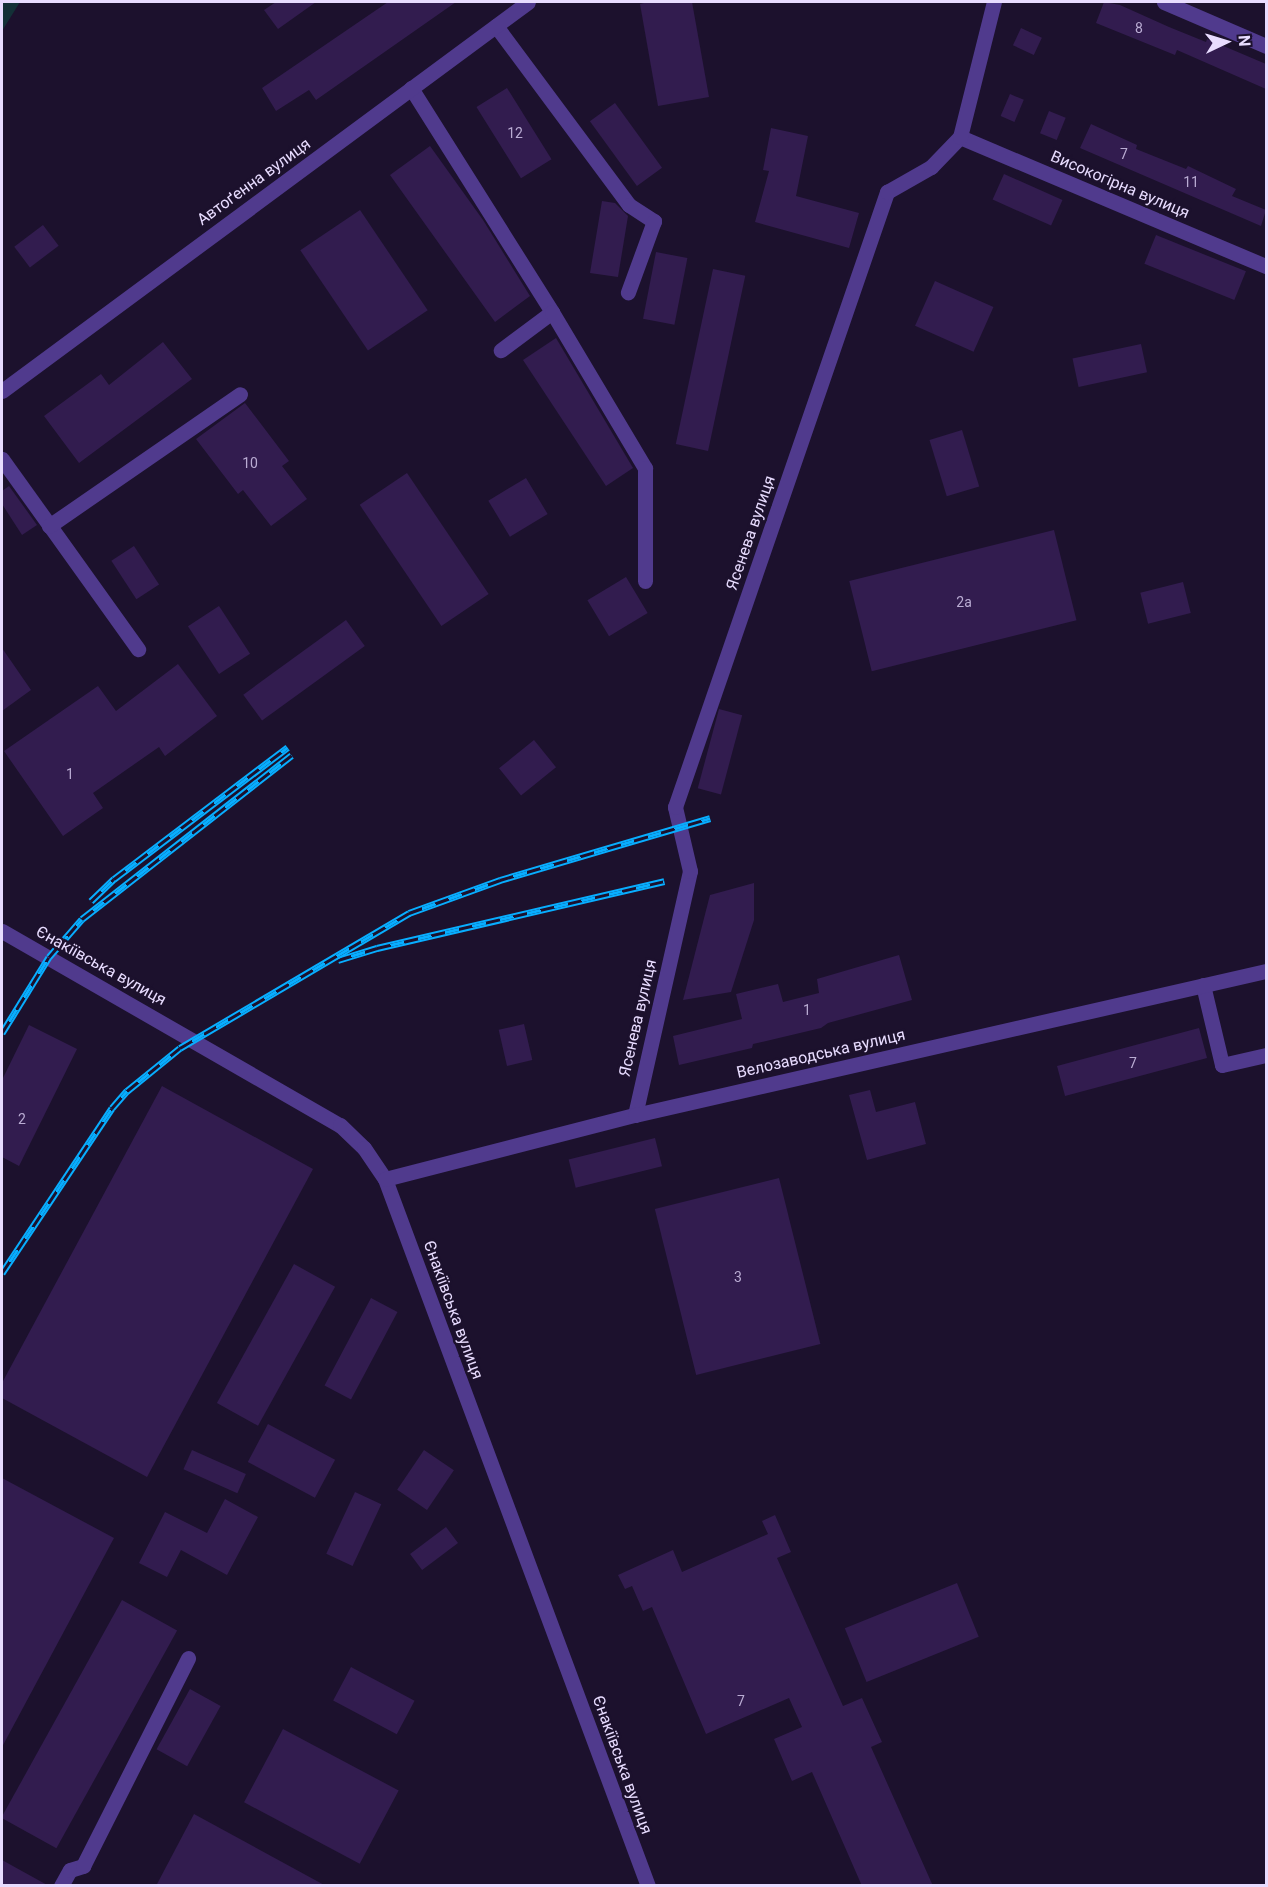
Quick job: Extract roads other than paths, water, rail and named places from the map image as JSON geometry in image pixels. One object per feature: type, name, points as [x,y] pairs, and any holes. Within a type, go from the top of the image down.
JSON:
[{"type":"street","name":"Автоґенна вулиця","points":[[2,391],[528,2]]},
{"type":"street","name":"Ясенева вулиця","points":[[634,1115],[690,871],[675,807],[887,192],[932,167],[960,136],[994,2]]},
{"type":"street","points":[[1164,2],[1266,46]]},
{"type":"street","points":[[496,26],[629,205],[654,220],[628,292]]},
{"type":"street","points":[[411,88],[552,312],[645,468],[645,581]]},
{"type":"street","name":"Високогірна вулиця","points":[[960,136],[1265,263]]},
{"type":"street","points":[[501,350],[552,312]]},
{"type":"street","points":[[49,526],[240,394]]},
{"type":"street","points":[[2,459],[138,649]]},
{"type":"street","name":"Єнакіївська вулиця","points":[[2,930],[340,1125],[364,1148],[385,1179],[648,1886]]},
{"type":"street","name":"Велозаводська вулиця","points":[[385,1179],[634,1115],[1266,971]]},
{"type":"street","points":[[1203,985],[1222,1065],[1266,1055]]},
{"type":"street","points":[[61,1886],[70,1870],[83,1866],[188,1658]]},
{"type":"railway","points":[[91,901],[114,879],[288,747]]},
{"type":"railway","points":[[2,1033],[49,957],[82,919],[292,755]]},
{"type":"railway","points":[[2,1273],[112,1108],[127,1091],[180,1048],[409,913],[500,880],[710,818]]},
{"type":"railway","points":[[338,960],[377,948],[664,881]]}]
